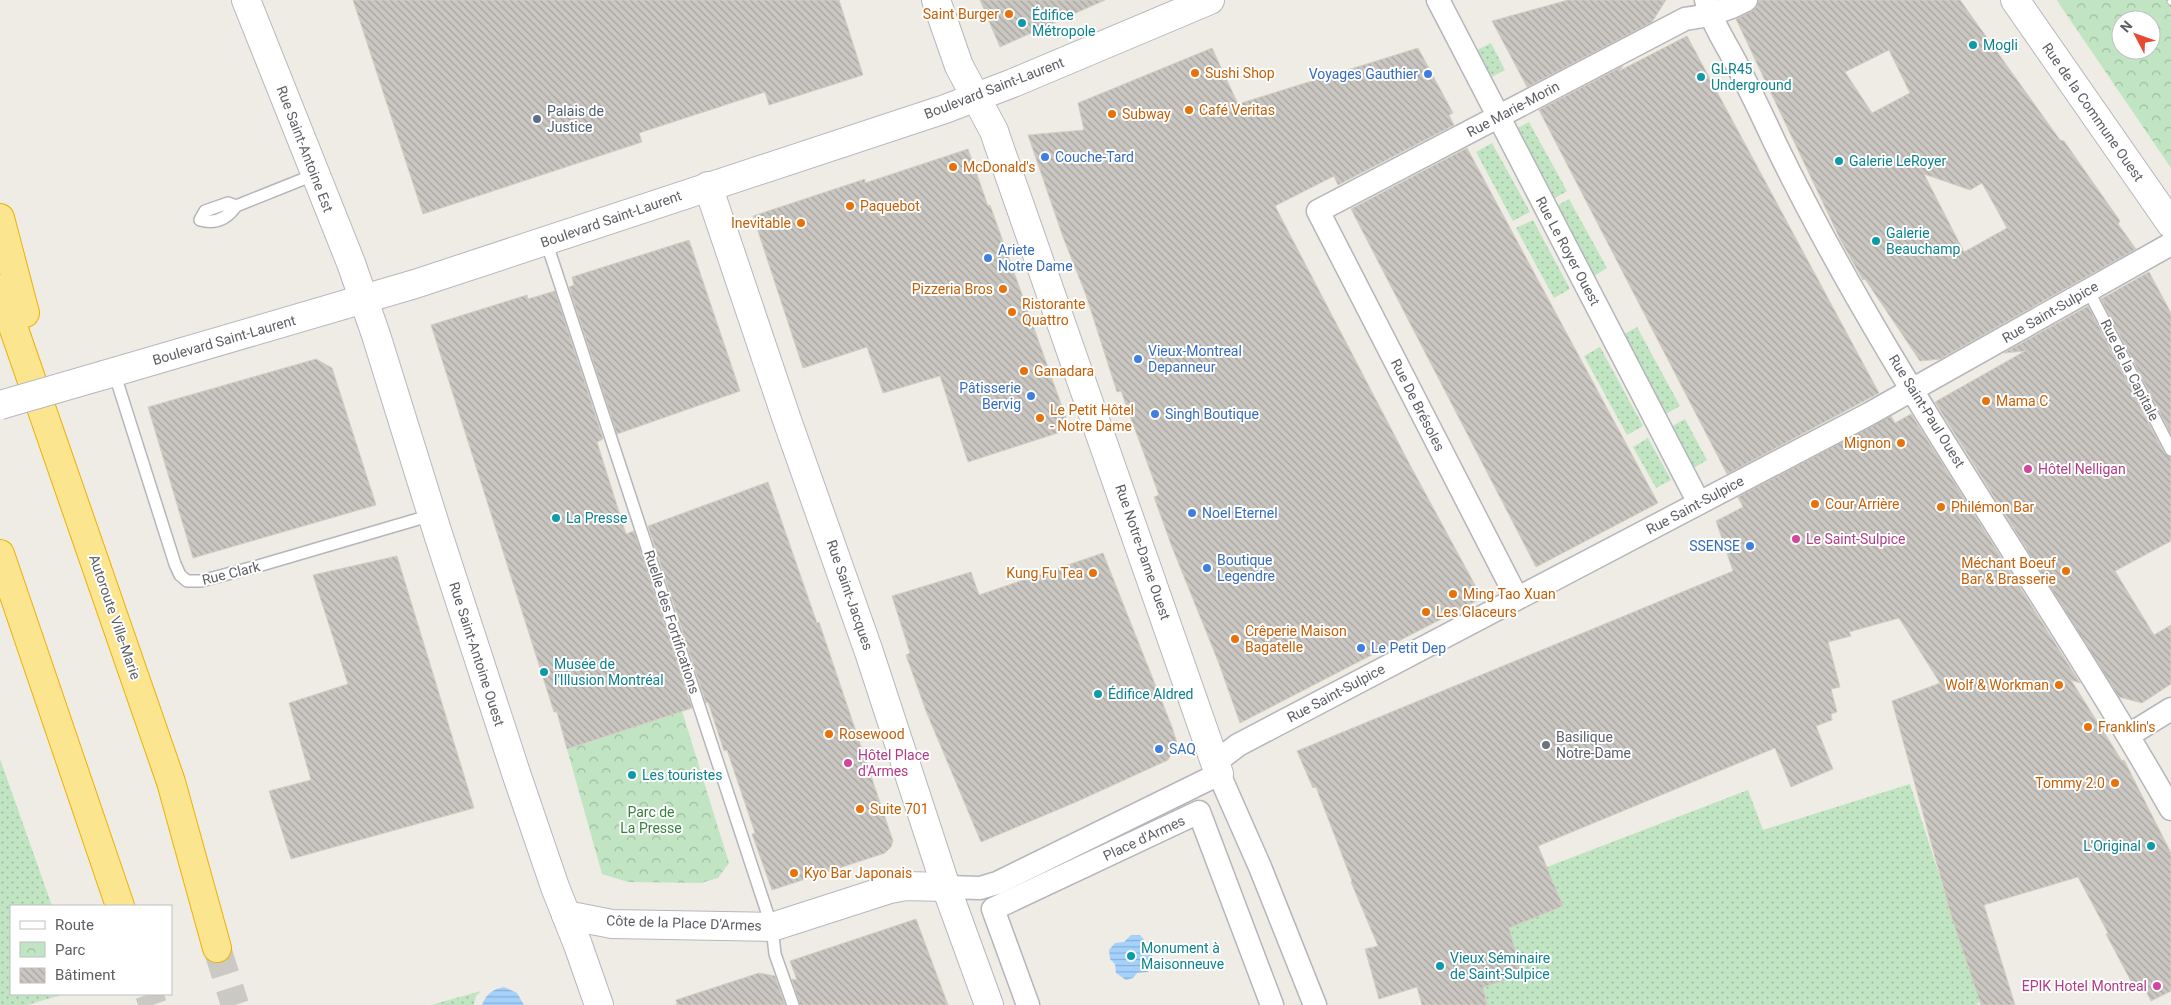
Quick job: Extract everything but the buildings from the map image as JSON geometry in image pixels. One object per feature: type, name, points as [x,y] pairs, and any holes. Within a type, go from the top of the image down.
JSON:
[{"type":"highway","points":[[0,218],[72,494]]},
{"type":"highway","name":"Autoroute Ville-Marie","points":[[0,289],[171,782],[217,948]]},
{"type":"highway","points":[[0,554],[120,905]]},
{"type":"highway","points":[[0,612],[48,695]]},
{"type":"street","name":"Rue Saint-Antoine Est","points":[[246,0],[316,174],[363,299]]},
{"type":"street","name":"Rue Notre-Dame Ouest","points":[[936,0],[959,66],[996,136],[1218,768],[1315,1005]]},
{"type":"street","name":"Boulevard Saint-Laurent","points":[[0,405],[363,299],[546,241],[945,109],[1210,0]]},
{"type":"street","name":"Rue Le Royer Ouest","points":[[1438,0],[1699,503]]},
{"type":"street","name":"Rue Marie-Morin","points":[[1318,212],[1685,19],[1708,8],[1727,10],[1746,0]]},
{"type":"street","name":"Rue de la Commune Ouest","points":[[2015,0],[2171,224]]},
{"type":"street","name":"Rue Saint-Paul Ouest","points":[[1708,8],[1806,207],[1847,280],[1912,390],[2129,735],[2171,809]]},
{"type":"street","name":"Rue Saint-Jacques","points":[[708,186],[786,420],[870,652],[946,887],[989,1005]]},
{"type":"street","name":"Rue De Brésoles","points":[[1318,212],[1517,598]]},
{"type":"street","name":"Rue Saint-Sulpice","points":[[1218,768],[1238,745],[1912,390],[2171,244]]},
{"type":"street","name":"Rue Saint-Antoine Ouest","points":[[363,299],[522,790],[599,1005]]},
{"type":"street","points":[[2129,735],[2171,709]]},
{"type":"street","name":"Place d'Armes","points":[[946,887],[980,888],[997,883],[1218,768]]},
{"type":"street","name":"Place d'Armes","points":[[1028,1005],[993,909],[1199,812],[1272,1005]]},
{"type":"street","name":"Côte de la Place D'Armes","points":[[566,915],[612,924],[772,927],[890,889],[906,886],[946,887]]},
{"type":"lane","points":[[236,206],[316,174]]},
{"type":"lane","name":"Ruelle des Fortifications","points":[[546,241],[772,927],[775,954],[794,1005]]},
{"type":"lane","name":"Rue de la Capitale","points":[[2088,290],[2171,450]]},
{"type":"lane","name":"Rue Clark","points":[[109,373],[175,564],[180,575],[187,581],[201,581],[258,566],[432,515]]},
{"type":"green space","points":[[2057,0],[2171,0],[2171,168]]},
{"type":"green space","points":[[1491,43],[1505,70],[1490,78],[1475,51]]},
{"type":"green space","points":[[1529,122],[1567,191],[1550,201],[1512,131]]},
{"type":"green space","points":[[1492,143],[1530,212],[1513,221],[1476,152]]},
{"type":"green space","points":[[1569,199],[1607,268],[1591,278],[1553,208]]},
{"type":"green space","points":[[1533,220],[1570,289],[1554,298],[1516,228]]},
{"type":"green space","points":[[1637,327],[1680,406],[1664,415],[1621,336]]},
{"type":"green space","points":[[1600,347],[1643,426],[1627,435],[1584,356]]},
{"type":"green space","points":[[1685,419],[1707,460],[1692,469],[1669,428]]},
{"type":"green space","points":[[1648,438],[1671,480],[1656,488],[1633,447]]},
{"type":"green space","name":"Parc de La Presse","points":[[682,711],[729,863],[718,878],[701,883],[628,882],[602,874],[567,749]]},
{"type":"green space","points":[[0,759],[52,905],[10,905],[10,995],[62,995],[27,1005],[0,1005]]},
{"type":"green space","name":"Vieux Séminaire de Saint-Sulpice","points":[[1910,784],[1980,1002],[1977,1003],[1978,1005],[1487,1005],[1483,987],[1522,975],[1509,928],[1563,906],[1547,867],[1748,790],[1763,830]]},
{"type":"green space","points":[[481,991],[476,996],[474,1005],[431,1005]]},
{"type":"water","points":[[1131,935],[1140,935],[1146,942],[1146,950],[1153,956],[1153,964],[1148,972],[1137,973],[1133,978],[1126,980],[1116,973],[1115,964],[1110,959],[1109,950],[1115,943],[1124,942]]},
{"type":"water","points":[[504,987],[517,993],[524,1005],[482,1005],[490,993]]},
{"type":"tunnel","points":[[217,948],[235,1005]]},
{"type":"tunnel","points":[[149,995],[153,1005]]},
{"type":"railway","points":[[2169,0],[2171,4]]},
{"type":"place","name":"Saint Burger","points":[[1009,14]]},
{"type":"place","name":"Édifice Métropole","points":[[1022,23]]},
{"type":"place","name":"Mogli","points":[[1973,45]]},
{"type":"place","name":"Sushi Shop","points":[[1195,73]]},
{"type":"place","name":"Voyages Gauthier","points":[[1428,74]]},
{"type":"place","name":"GLR45 Underground","points":[[1701,77]]},
{"type":"place","name":"Café Veritas","points":[[1189,110]]},
{"type":"place","name":"Subway","points":[[1112,114]]},
{"type":"place","name":"Palais de Justice","points":[[537,119]]},
{"type":"place","name":"Couche-Tard","points":[[1045,157]]},
{"type":"place","name":"Galerie LeRoyer","points":[[1839,161]]},
{"type":"place","name":"McDonald's","points":[[953,167]]},
{"type":"place","name":"Paquebot","points":[[850,206]]},
{"type":"place","name":"Inevitable","points":[[801,223]]},
{"type":"place","name":"Galerie Beauchamp","points":[[1876,241]]},
{"type":"place","name":"Ariete Notre Dame","points":[[988,258]]},
{"type":"place","name":"Pizzeria Bros","points":[[1003,289]]},
{"type":"place","name":"Ristorante Quattro","points":[[1012,312]]},
{"type":"place","name":"Vieux-Montreal Depanneur","points":[[1138,359]]},
{"type":"place","name":"Ganadara","points":[[1024,371]]},
{"type":"place","name":"Pâtisserie Bervig","points":[[1031,396]]},
{"type":"place","name":"Mama C","points":[[1986,401]]},
{"type":"place","name":"Singh Boutique","points":[[1155,414]]},
{"type":"place","name":"Le Petit Hôtel - Notre Dame","points":[[1040,418]]},
{"type":"place","name":"Mignon","points":[[1901,443]]},
{"type":"place","name":"Hôtel Nelligan","points":[[2028,469]]},
{"type":"place","name":"Cour Arrière","points":[[1815,504]]},
{"type":"place","name":"Philémon Bar","points":[[1941,507]]},
{"type":"place","name":"Noel Eternel","points":[[1192,513]]},
{"type":"place","name":"La Presse","points":[[556,518]]},
{"type":"place","name":"Le Saint-Sulpice","points":[[1796,539]]},
{"type":"place","name":"SSENSE","points":[[1750,546]]},
{"type":"place","name":"Boutique Legendre","points":[[1207,568]]},
{"type":"place","name":"Méchant Boeuf Bar & Brasserie","points":[[2066,571]]},
{"type":"place","name":"Kung Fu Tea","points":[[1093,573]]},
{"type":"place","name":"Ming Tao Xuan","points":[[1453,594]]},
{"type":"place","name":"Les Glaceurs","points":[[1426,612]]},
{"type":"place","name":"Crêperie Maison Bagatelle","points":[[1235,639]]},
{"type":"place","name":"Le Petit Dep","points":[[1361,648]]},
{"type":"place","name":"Musée de l'Illusion Montréal","points":[[544,672]]},
{"type":"place","name":"Wolf & Workman","points":[[2059,685]]},
{"type":"place","name":"Édifice Aldred","points":[[1098,694]]},
{"type":"place","name":"Franklin's","points":[[2088,727]]},
{"type":"place","name":"Rosewood","points":[[829,734]]},
{"type":"place","name":"Basilique Notre-Dame","points":[[1546,745]]},
{"type":"place","name":"SAQ","points":[[1159,749]]},
{"type":"place","name":"Hôtel Place d'Armes","points":[[848,763]]},
{"type":"place","name":"Les touristes","points":[[632,775]]},
{"type":"place","name":"Tommy 2.0","points":[[2115,783]]},
{"type":"place","name":"Suite 701","points":[[860,809]]},
{"type":"place","name":"L'Original","points":[[2151,846]]},
{"type":"place","name":"Kyo Bar Japonais","points":[[794,873]]},
{"type":"place","name":"Monument à Maisonneuve","points":[[1131,956]]},
{"type":"place","name":"Vieux Séminaire de Saint-Sulpice","points":[[1440,966]]},
{"type":"place","name":"EPIK Hotel Montreal","points":[[2157,986]]}]
